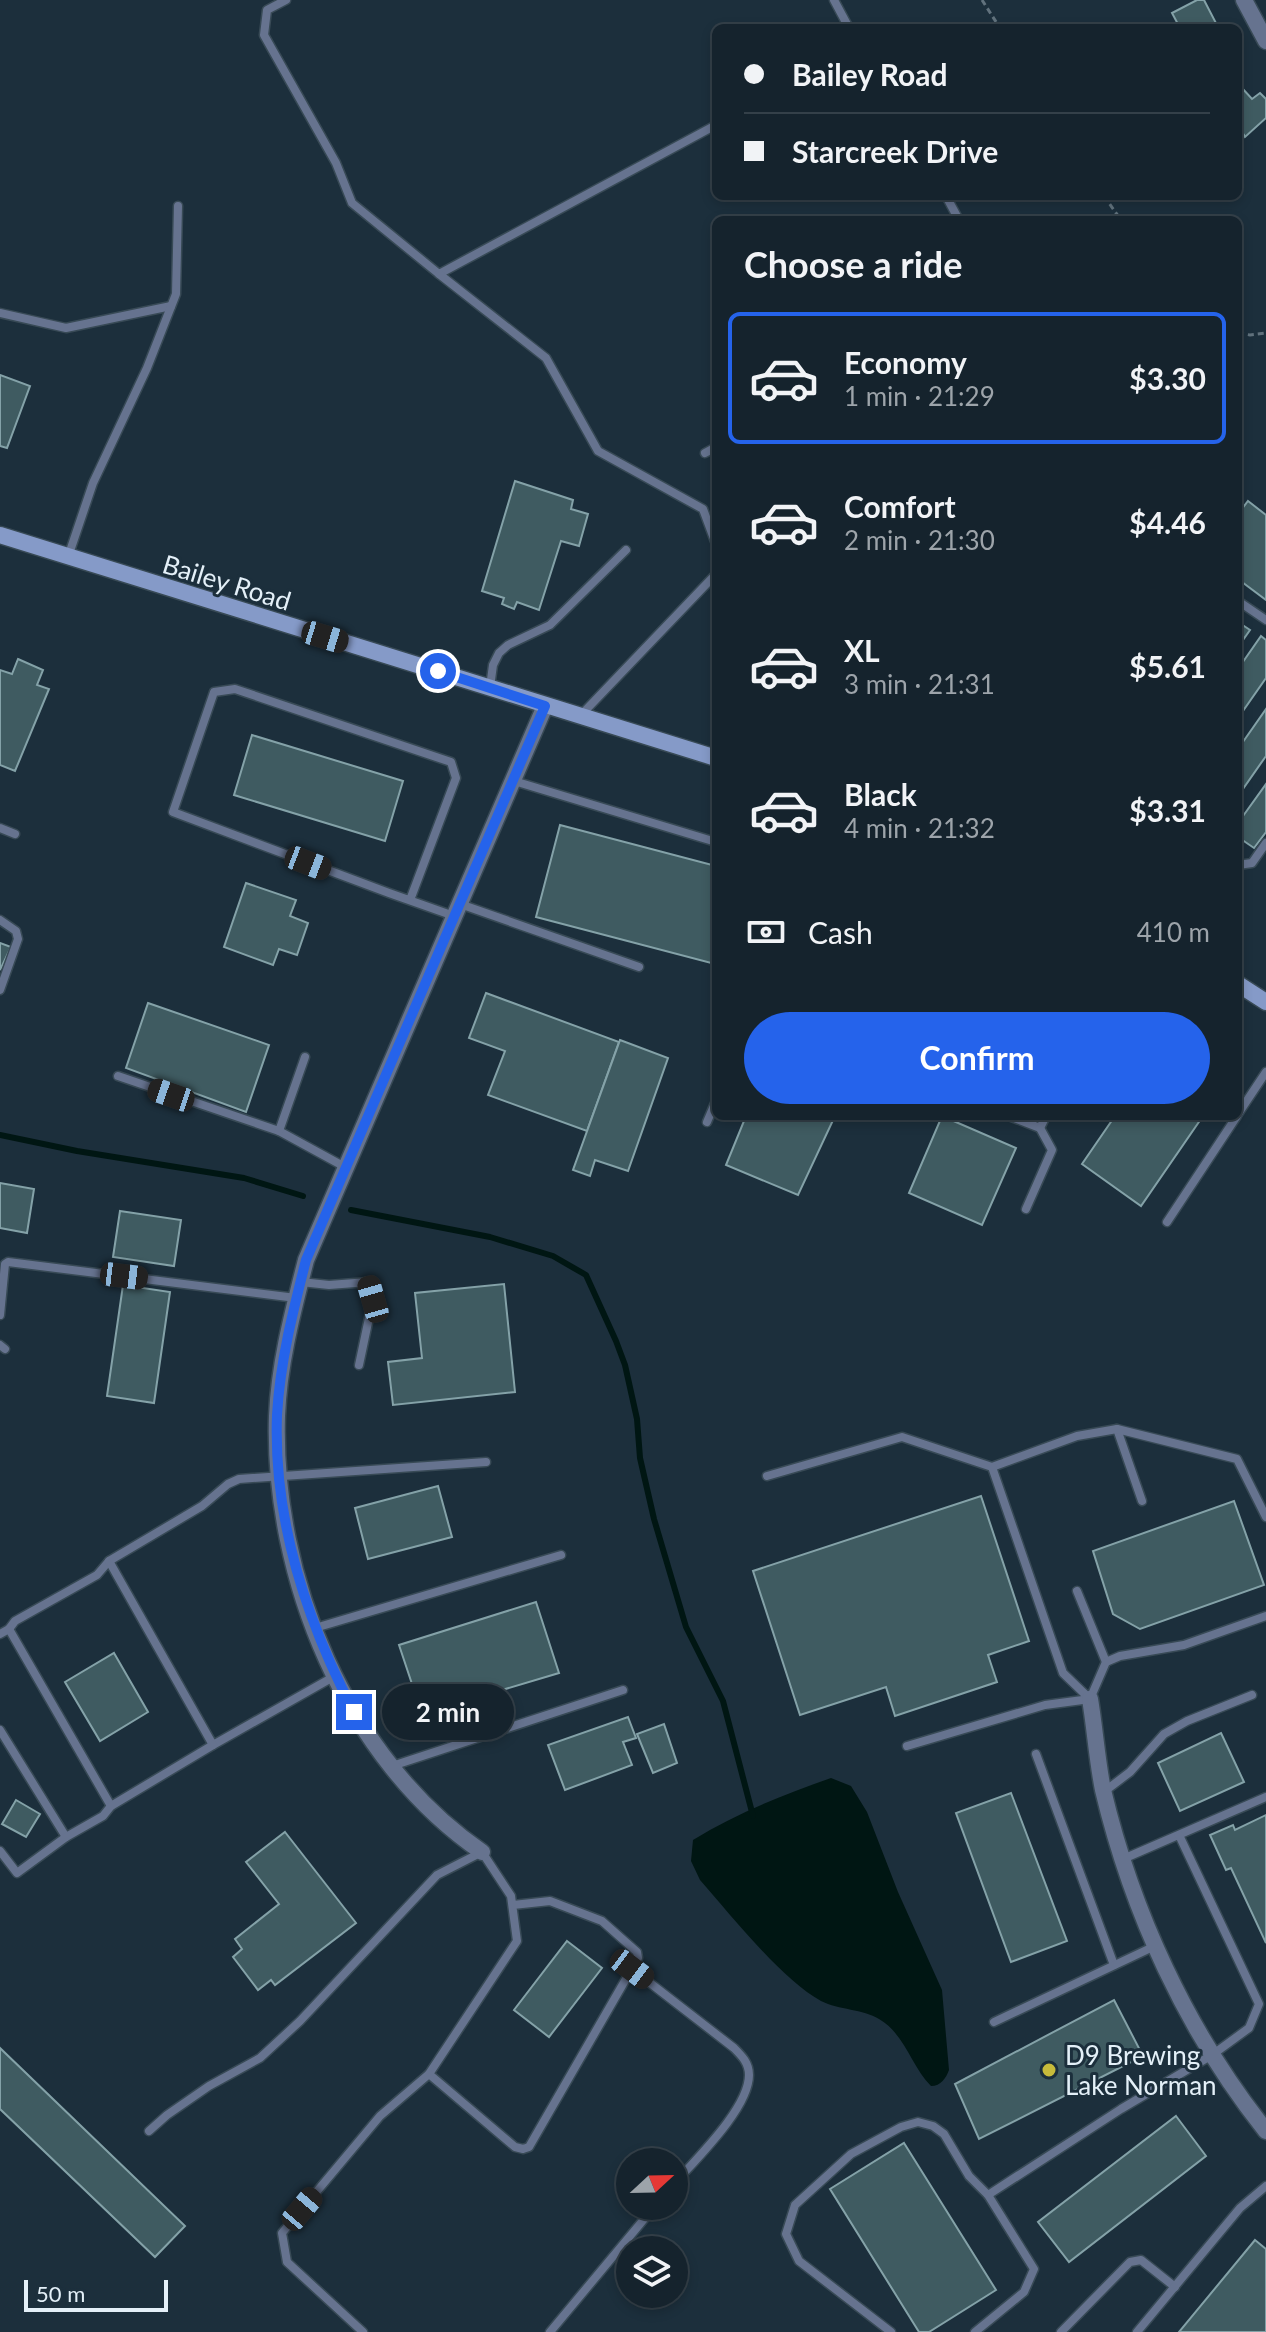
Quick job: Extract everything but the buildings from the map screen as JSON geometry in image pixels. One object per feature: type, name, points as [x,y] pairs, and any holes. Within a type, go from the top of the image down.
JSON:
[{"type":"street","points":[[1244,0],[1266,41]]},
{"type":"street","name":"Bailey Road","points":[[0,535],[712,757]]},
{"type":"street","points":[[482,1852],[440,1820],[392,1766],[354,1712],[335,1676],[300,1585],[285,1523],[279,1475],[277,1415],[286,1344],[306,1260],[545,706]]},
{"type":"street","points":[[1242,987],[1266,1002]]},
{"type":"street","points":[[1090,1699],[1104,1792],[1123,1860],[1155,1946],[1212,2055],[1266,2131]]},
{"type":"lane","points":[[286,0],[267,10],[264,35],[336,163],[352,203],[546,358],[598,451],[703,509],[712,533]]},
{"type":"lane","points":[[834,0],[847,24]]},
{"type":"lane","points":[[439,274],[712,127]]},
{"type":"lane","points":[[68,558],[93,483],[147,368],[176,294],[178,206]]},
{"type":"lane","points":[[0,313],[66,328],[171,306]]},
{"type":"lane","points":[[705,453],[712,449]]},
{"type":"lane","points":[[490,687],[493,665],[499,653],[559,618],[626,550]]},
{"type":"lane","points":[[580,716],[712,578]]},
{"type":"lane","points":[[1242,604],[1266,620]]},
{"type":"lane","points":[[410,900],[456,778],[451,762],[235,689],[214,692],[173,812],[410,900],[457,910],[639,967]]},
{"type":"lane","points":[[514,781],[712,841]]},
{"type":"lane","points":[[0,828],[15,834]]},
{"type":"lane","points":[[1242,864],[1252,863],[1266,843]]},
{"type":"lane","points":[[0,920],[16,931],[18,939],[0,990]]},
{"type":"lane","points":[[279,1131],[305,1057]]},
{"type":"lane","points":[[1242,1109],[1266,1072]]},
{"type":"lane","points":[[118,1076],[279,1131],[345,1167]]},
{"type":"lane","points":[[1242,1098],[1247,1101]]},
{"type":"lane","points":[[707,1122],[712,1110]]},
{"type":"lane","points":[[1019,1120],[1040,1128],[1052,1150],[1026,1209]]},
{"type":"lane","points":[[1040,1128],[1044,1120]]},
{"type":"lane","points":[[1167,1222],[1235,1120]]},
{"type":"lane","points":[[0,1315],[5,1264],[8,1262],[298,1290],[368,1282],[373,1299],[359,1365]]},
{"type":"lane","points":[[1117,1429],[1142,1501]]},
{"type":"lane","points":[[767,1476],[902,1437],[992,1467],[1077,1436],[1117,1429],[1237,1459],[1266,1517]]},
{"type":"lane","points":[[0,1634],[15,1621],[97,1575],[109,1561],[202,1506],[228,1484],[239,1479],[486,1462]]},
{"type":"lane","points":[[992,1467],[1063,1673],[1090,1699]]},
{"type":"lane","points":[[315,1628],[561,1555]]},
{"type":"lane","points":[[109,1561],[213,1745]]},
{"type":"lane","points":[[1077,1591],[1106,1662]]},
{"type":"lane","points":[[1090,1699],[1106,1662],[1120,1656],[1184,1645],[1266,1616]]},
{"type":"lane","points":[[9,1629],[111,1806]]},
{"type":"lane","points":[[0,1851],[17,1873],[66,1837],[103,1816],[111,1806],[335,1676]]},
{"type":"lane","points":[[392,1766],[623,1690]]},
{"type":"lane","points":[[1104,1792],[1130,1772],[1164,1734],[1187,1721],[1252,1695]]},
{"type":"lane","points":[[907,1746],[1045,1705],[1090,1699]]},
{"type":"lane","points":[[0,1730],[66,1837]]},
{"type":"lane","points":[[1036,1754],[1114,1965]]},
{"type":"lane","points":[[1123,1860],[1266,1797]]},
{"type":"lane","points":[[988,2195],[1121,2109],[1212,2055],[1249,2028],[1259,2004],[1179,1835]]},
{"type":"lane","points":[[149,2131],[209,2086],[260,2058],[300,2021],[437,1875],[482,1852],[511,1896],[517,1941],[429,2074],[380,2116],[282,2233],[287,2262],[363,2332]]},
{"type":"lane","points":[[429,2074],[515,2147],[529,2147],[638,1958],[637,1952],[602,1921],[550,1901],[513,1905]]},
{"type":"lane","points":[[994,2022],[1155,1946]]},
{"type":"lane","points":[[632,1969],[746,2060],[750,2076],[738,2109],[688,2168]]},
{"type":"lane","points":[[891,2332],[799,2261],[786,2234],[795,2205],[851,2154],[901,2127],[918,2122],[933,2126],[944,2134],[969,2176],[988,2195],[1034,2269],[1024,2292],[975,2332]]},
{"type":"lane","points":[[1137,2332],[1240,2208],[1266,2186]]},
{"type":"lane","points":[[550,2332],[643,2220]]},
{"type":"lane","points":[[1061,2332],[1130,2262],[1141,2260],[1175,2287]]},
{"type":"path","points":[[982,0],[997,24]]},
{"type":"path","points":[[1242,334],[1266,333]]},
{"type":"shaded area","points":[[831,1778],[851,1786],[867,1812],[898,1892],[942,1990],[949,2070],[938,2085],[931,2086],[924,2078],[888,2025],[873,2016],[821,2001],[790,1978],[700,1880],[691,1861],[693,1840],[760,1805]]},
{"type":"waterway","points":[[0,1135],[244,1178],[303,1196]]},
{"type":"waterway","points":[[351,1210],[490,1237],[553,1256],[586,1275],[625,1365],[637,1419],[640,1458],[654,1519],[686,1627],[723,1701],[753,1816]]},
{"type":"place","name":"D9 Brewing Lake Norman","points":[[1049,2070]]},
{"type":"route","points":[[354,1712],[315,1628],[300,1585],[285,1523],[279,1475],[277,1415],[286,1344],[306,1260],[545,706],[438,671]]}]
